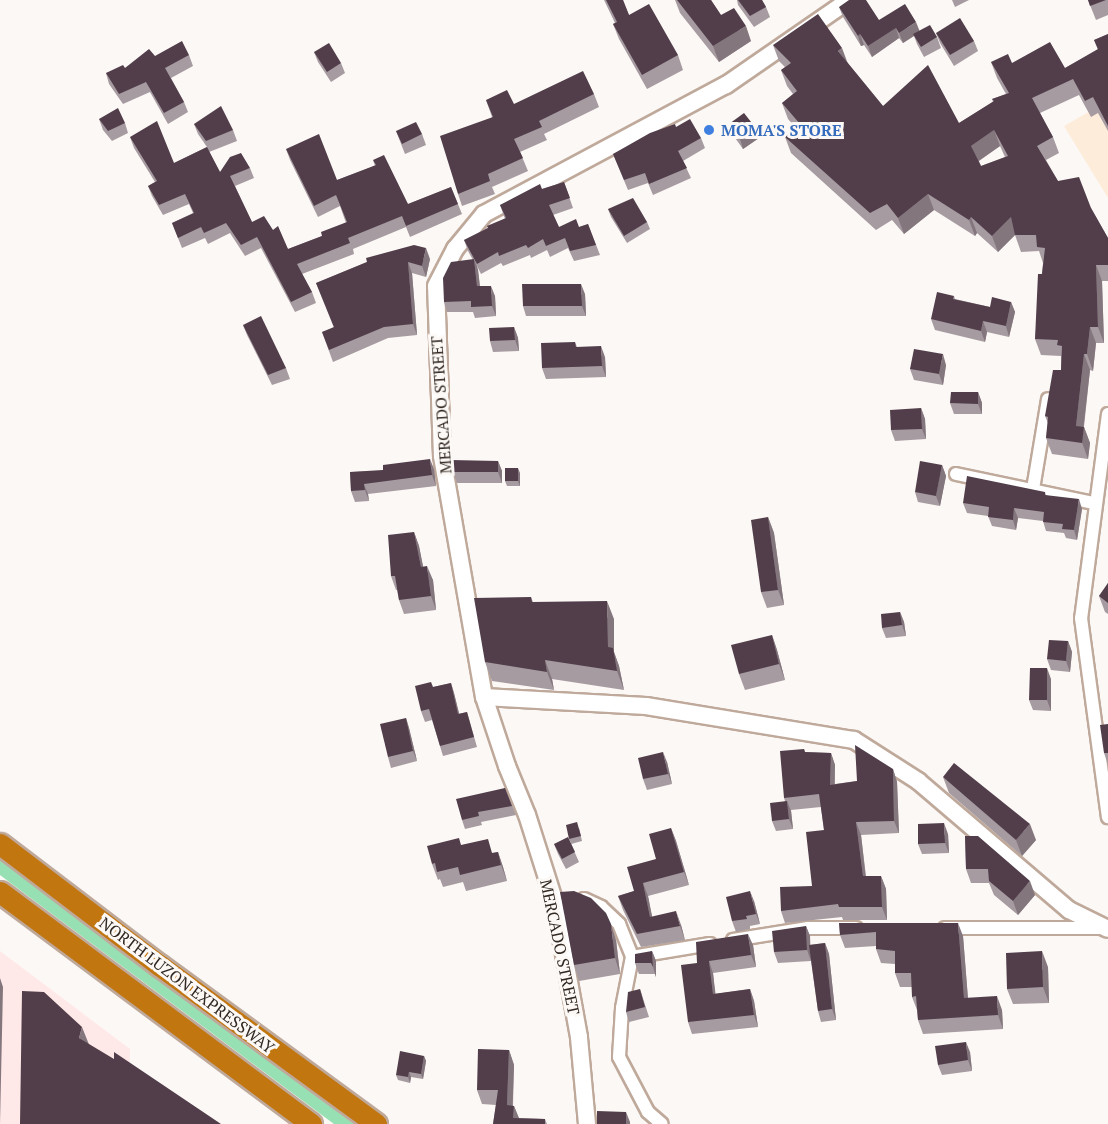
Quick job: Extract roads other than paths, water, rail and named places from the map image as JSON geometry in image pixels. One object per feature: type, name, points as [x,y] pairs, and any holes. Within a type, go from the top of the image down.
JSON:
[{"type":"highway","name":"NORTH LUZON EXPRESSWAY","points":[[0,844],[159,965],[376,1124]]},
{"type":"highway","points":[[0,892],[311,1124]]},
{"type":"main road","name":"MERCADO STREET","points":[[587,1124],[563,899],[507,766],[484,697],[442,456],[436,286],[455,249],[484,214],[726,85],[849,0]]},
{"type":"main road","points":[[484,697],[646,706],[854,740],[918,781],[1069,910],[1107,929]]},
{"type":"street","points":[[1033,489],[1050,387]]},
{"type":"street","points":[[1108,414],[1094,503],[1081,618],[1108,817]]},
{"type":"street","points":[[956,474],[1094,503]]},
{"type":"street","points":[[563,899],[581,898],[601,907],[619,924],[632,957],[622,1008],[619,1057],[648,1112],[662,1124]]},
{"type":"street","points":[[632,957],[808,928],[865,928]]},
{"type":"street","points":[[934,928],[1107,929]]},
{"type":"place","name":"MOMA'S STORE","points":[[709,130]]}]
